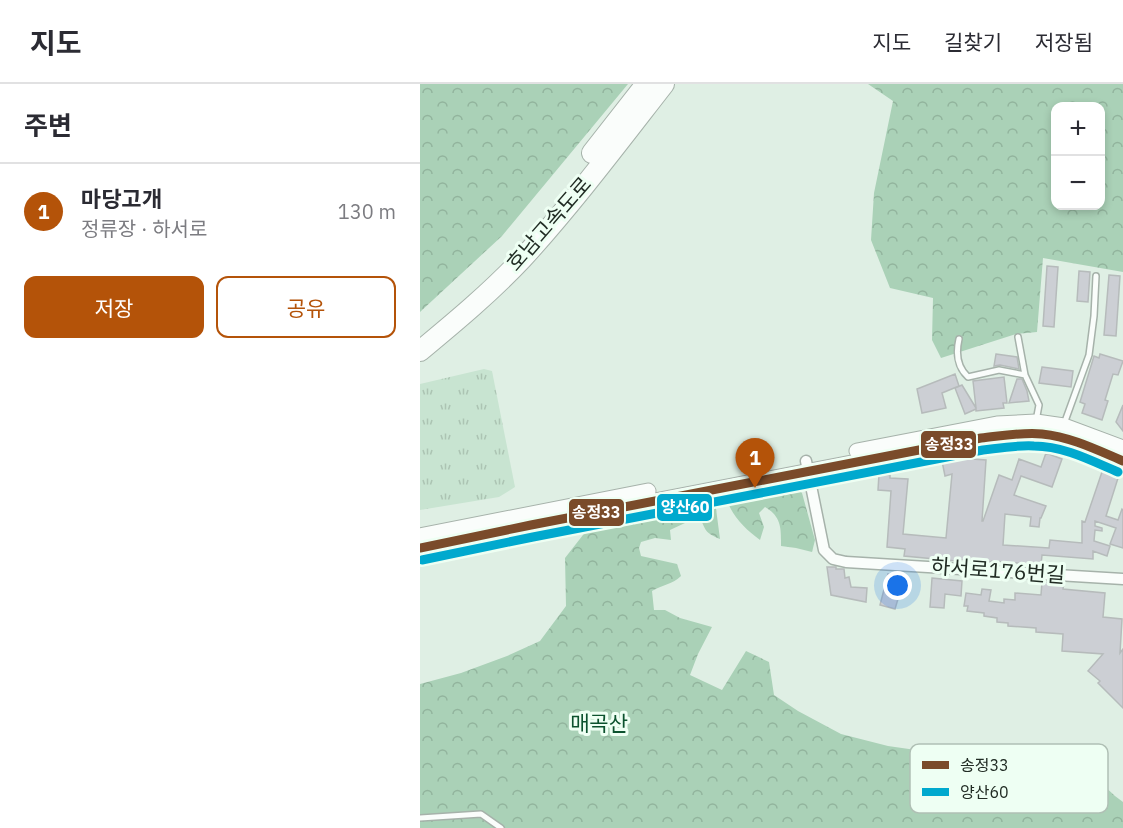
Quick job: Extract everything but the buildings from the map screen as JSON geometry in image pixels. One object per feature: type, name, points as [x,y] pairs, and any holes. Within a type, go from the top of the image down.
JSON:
[{"type":"highway","name":"호남고속도로","points":[[420,334],[480,283],[513,248],[578,172],[646,84]]},
{"type":"highway","name":"호남고속도로","points":[[420,351],[473,307],[522,259],[664,84]]},
{"type":"main road","points":[[420,548],[997,424],[1036,422],[1064,426],[1123,448]]},
{"type":"main road","points":[[420,536],[807,466],[981,438],[1042,434],[1070,440],[1123,461]]},
{"type":"street","name":"하서로176번길","points":[[807,466],[824,550],[832,559],[846,562],[1123,579]]},
{"type":"lane","points":[[1064,426],[1089,355],[1096,276]]},
{"type":"lane","points":[[1018,338],[1025,375],[1039,405],[1036,422]]},
{"type":"lane","points":[[959,339],[958,361],[963,373],[968,377],[999,370],[1025,375]]},
{"type":"lane","points":[[420,818],[481,814],[501,828]]},
{"type":"green space","points":[[420,84],[628,84],[502,236],[420,312]]},
{"type":"green space","points":[[868,84],[1123,84],[1123,272],[1043,258],[1037,332],[1016,334],[941,358],[932,340],[933,298],[890,288],[871,240],[874,193],[893,101]]},
{"type":"green space","points":[[484,369],[492,371],[515,487],[499,497],[420,510],[420,384]]},
{"type":"green space","points":[[795,486],[802,493],[815,540],[812,552],[781,546],[778,519],[765,507],[759,513],[764,527],[760,540],[740,522],[726,498]]},
{"type":"green space","name":"매곡산","points":[[715,501],[720,539],[706,530],[700,516],[670,530],[671,540],[655,538],[641,542],[639,548],[641,556],[677,564],[681,576],[652,591],[654,610],[665,610],[680,618],[712,627],[690,675],[722,690],[746,651],[769,662],[774,695],[798,711],[841,734],[910,749],[910,813],[1108,813],[1108,789],[1123,802],[1123,828],[420,828],[420,684],[461,673],[540,641],[566,606],[565,558],[590,526]]},
{"type":"transit line","name":"송정33","points":[[420,548],[981,438],[1012,434],[1042,434],[1063,438],[1084,444],[1123,461]]},
{"type":"transit line","name":"양산60","points":[[422,560],[983,450],[1021,446],[1045,447],[1078,455],[1118,472]]},
{"type":"place","name":"마당고개","points":[[755,488]]}]
